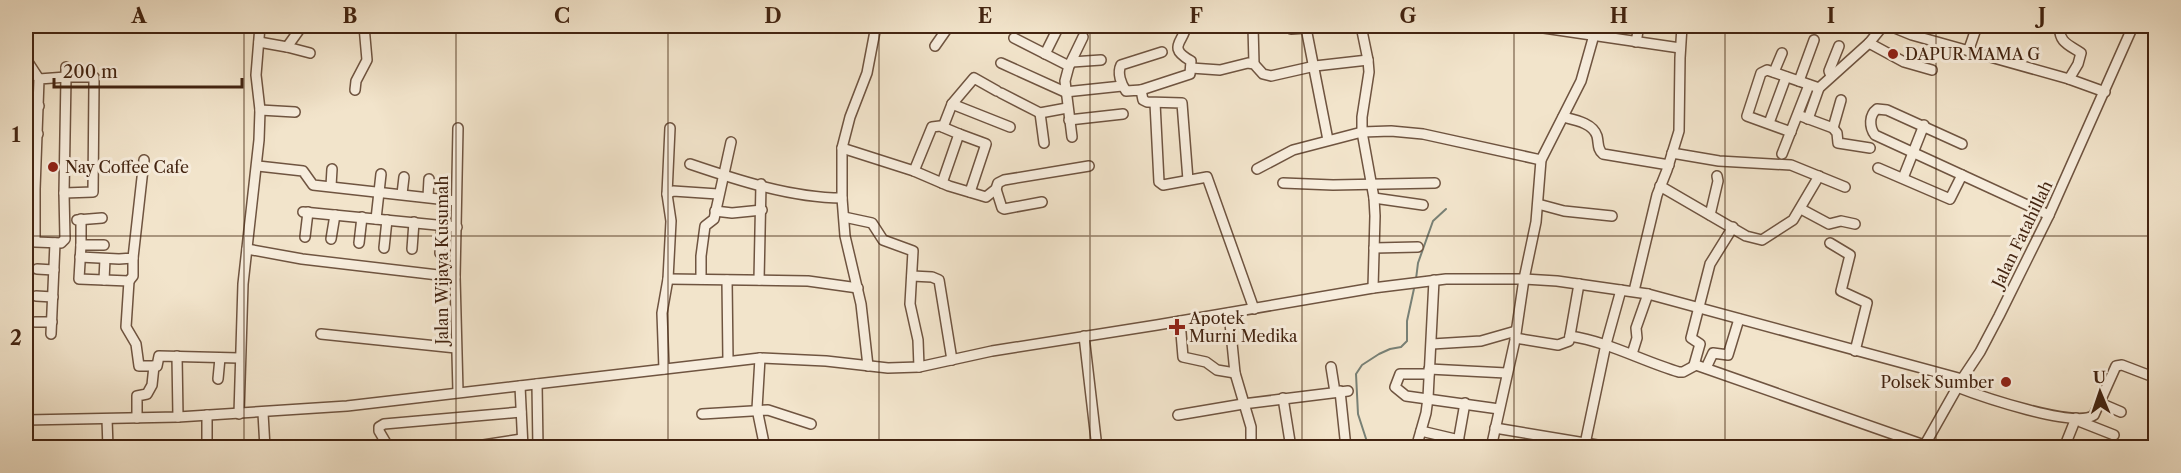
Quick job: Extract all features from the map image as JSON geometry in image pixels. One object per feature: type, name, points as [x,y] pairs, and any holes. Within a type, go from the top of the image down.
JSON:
[{"type":"street","points":[[239,414],[243,284],[258,166],[260,110],[256,75],[259,26]]},
{"type":"street","points":[[287,47],[302,26]]},
{"type":"street","points":[[355,90],[356,81],[367,60],[364,26]]},
{"type":"street","points":[[868,366],[858,288],[847,248],[842,198],[842,148],[850,117],[867,73],[876,26]]},
{"type":"street","points":[[935,46],[949,26]]},
{"type":"street","points":[[1045,54],[1059,26]]},
{"type":"street","points":[[1162,51],[1121,65],[1119,72],[1122,86],[1126,91],[1141,90],[1190,74],[1191,62],[1182,56],[1178,46],[1186,26]]},
{"type":"street","points":[[1253,26],[1254,64],[1263,74],[1271,76],[1315,66],[1368,60]]},
{"type":"street","points":[[1288,26],[1291,29],[1307,27],[1328,140]]},
{"type":"street","points":[[1361,26],[1368,60],[1362,132],[1374,198],[1373,288]]},
{"type":"street","points":[[1536,26],[1680,48]]},
{"type":"street","points":[[1636,42],[1639,26]]},
{"type":"street","points":[[1634,291],[1660,186],[1669,165],[1680,124],[1682,26]]},
{"type":"street","points":[[1782,154],[1798,115],[1814,86],[1831,76],[1869,43],[1883,26]]},
{"type":"street","points":[[1890,26],[1912,35],[1969,49],[2105,92]]},
{"type":"street","points":[[1969,49],[1977,26]]},
{"type":"street","points":[[2060,26],[2060,37],[2063,43],[2081,55],[2069,79]]},
{"type":"street","name":"Jalan Fatahillah","points":[[1924,446],[1980,352],[2049,215],[2133,26]]},
{"type":"street","points":[[1491,447],[1515,335],[1538,204],[1541,160],[1587,64],[1594,35]]},
{"type":"street","points":[[1072,137],[1065,81],[1070,64],[1083,37]]},
{"type":"street","points":[[1014,38],[1070,64],[1101,60]]},
{"type":"street","points":[[1799,81],[1814,40]]},
{"type":"street","points":[[259,42],[310,54]]},
{"type":"street","points":[[1869,43],[1904,62],[1932,70]]},
{"type":"street","points":[[1831,76],[1829,71],[1839,46]]},
{"type":"street","points":[[1774,72],[1782,53]]},
{"type":"street","points":[[26,59],[39,79],[36,163],[30,189],[31,242],[64,242],[66,72]]},
{"type":"street","points":[[1001,63],[1065,92],[1122,86]]},
{"type":"street","points":[[1191,68],[1220,70],[1246,63],[1254,64]]},
{"type":"street","points":[[1791,132],[1747,115],[1761,73],[1764,70],[1774,72],[1814,86]]},
{"type":"street","points":[[39,79],[66,72],[98,77],[93,192]]},
{"type":"street","points":[[1769,123],[1786,76]]},
{"type":"street","points":[[943,127],[952,104],[974,78],[1040,113],[1067,108]]},
{"type":"street","points":[[1808,119],[1814,86]]},
{"type":"street","points":[[1141,90],[1143,100],[1155,103],[1182,103],[1188,180]]},
{"type":"street","points":[[1833,128],[1841,100]]},
{"type":"street","points":[[1155,103],[1159,182],[1163,185],[1207,177],[1254,309]]},
{"type":"street","points":[[952,104],[1010,127]]},
{"type":"street","points":[[26,107],[39,106]]},
{"type":"street","points":[[1962,144],[1887,110],[1877,109],[1872,114],[1870,124],[1875,135],[2049,215]]},
{"type":"street","points":[[260,110],[295,112]]},
{"type":"street","points":[[1040,113],[1044,143]]},
{"type":"street","points":[[1069,120],[1123,114]]},
{"type":"street","points":[[1798,115],[1833,128],[1837,133],[1838,143],[1870,148]]},
{"type":"street","points":[[1563,117],[1583,123],[1595,133],[1599,152],[1603,154],[1669,165]]},
{"type":"street","points":[[905,169],[929,129],[934,125],[997,149]]},
{"type":"street","points":[[1903,178],[1924,125]]},
{"type":"street","name":"Jalan Wijaya Kusumah","points":[[458,128],[455,277],[458,392]]},
{"type":"street","points":[[664,369],[663,313],[668,279],[671,221],[667,194],[670,128]]},
{"type":"street","points":[[1257,169],[1289,151],[1362,132],[1391,131],[1415,132],[1541,160]]},
{"type":"street","points":[[26,133],[38,134]]},
{"type":"street","points":[[942,183],[959,134]]},
{"type":"street","points":[[701,279],[705,226],[713,220],[731,141]]},
{"type":"street","points":[[970,192],[986,144]]},
{"type":"street","points":[[842,148],[970,192],[986,196],[996,189]]},
{"type":"street","points":[[1672,153],[1719,161],[1791,165],[1845,187]]},
{"type":"street","points":[[144,159],[133,276],[129,281],[127,330],[136,344],[139,366],[154,366]]},
{"type":"street","points":[[26,163],[36,163]]},
{"type":"street","points":[[690,164],[722,175],[814,198],[842,198]]},
{"type":"street","points":[[258,166],[303,171],[312,184],[456,201]]},
{"type":"street","points":[[1042,202],[1004,209],[996,189],[998,183],[1004,180],[1089,166]]},
{"type":"street","points":[[1878,168],[1950,199],[1962,175]]},
{"type":"street","points":[[331,186],[332,169]]},
{"type":"street","points":[[376,219],[381,174]]},
{"type":"street","points":[[1710,215],[1718,181],[1717,176]]},
{"type":"street","points":[[1660,186],[1746,236],[1762,240],[1793,220],[1819,176]]},
{"type":"street","points":[[402,194],[404,177]]},
{"type":"street","points":[[428,197],[429,179]]},
{"type":"street","points":[[1283,183],[1333,185],[1435,183]]},
{"type":"street","points":[[1402,183],[1402,202]]},
{"type":"street","points":[[759,280],[761,184]]},
{"type":"street","points":[[667,194],[673,191],[718,194]]},
{"type":"street","points":[[64,193],[103,192]]},
{"type":"street","points":[[1374,198],[1423,205]]},
{"type":"street","points":[[1538,204],[1564,211],[1612,216]]},
{"type":"street","points":[[1801,209],[1829,224],[1841,221],[1855,224]]},
{"type":"street","points":[[715,211],[739,213],[762,210]]},
{"type":"street","points":[[305,237],[305,212],[457,227]]},
{"type":"street","points":[[332,239],[335,214]]},
{"type":"street","points":[[359,243],[362,217]]},
{"type":"street","points":[[844,217],[872,223],[884,240],[912,250],[910,304],[918,340],[919,367]]},
{"type":"street","points":[[66,222],[102,218]]},
{"type":"street","points":[[79,279],[81,219]]},
{"type":"street","points":[[384,248],[387,220]]},
{"type":"street","points":[[411,249],[414,222]]},
{"type":"street","points":[[440,253],[442,225]]},
{"type":"street","points":[[1570,336],[1606,344],[1652,364],[1678,372],[1687,370],[1694,365],[1700,344],[1691,338],[1710,264],[1733,227]]},
{"type":"street","points":[[51,334],[55,243]]},
{"type":"street","points":[[1830,243],[1850,255],[1841,291],[1867,303],[1855,351]]},
{"type":"street","points":[[81,245],[104,245]]},
{"type":"street","points":[[1374,248],[1418,247]]},
{"type":"street","points":[[247,249],[302,259],[455,277]]},
{"type":"street","points":[[80,257],[133,258]]},
{"type":"street","points":[[104,280],[105,259]]},
{"type":"street","points":[[37,269],[54,270]]},
{"type":"street","points":[[912,276],[932,276],[939,280],[952,360]]},
{"type":"street","points":[[67,279],[129,281]]},
{"type":"street","points":[[668,279],[808,281],[858,288]]},
{"type":"street","points":[[26,420],[263,413],[343,406],[760,358],[888,368],[919,367],[992,351],[1373,288],[1434,280],[1524,279],[1648,294],[1855,351],[1960,383],[2011,405],[2076,419],[2114,435]]},
{"type":"street","points":[[728,280],[728,361]]},
{"type":"street","points":[[1416,447],[1428,398],[1434,280]]},
{"type":"street","points":[[1432,344],[1481,341],[1515,335],[1558,345],[1566,343],[1570,336],[1579,284]]},
{"type":"street","points":[[1585,444],[1606,344],[1621,290]]},
{"type":"street","points":[[1632,354],[1637,339],[1636,328],[1648,294]]},
{"type":"street","points":[[36,296],[53,297]]},
{"type":"street","points":[[1229,313],[1235,373],[1251,427],[1251,442]]},
{"type":"street","points":[[1706,368],[1713,353],[1727,356],[1739,319]]},
{"type":"street","points":[[1180,321],[1183,357],[1206,362],[1217,370],[1235,373]]},
{"type":"street","points":[[35,322],[51,322]]},
{"type":"street","points":[[321,334],[456,348]]},
{"type":"street","points":[[1084,336],[1098,447]]},
{"type":"street","points":[[137,418],[137,396],[147,394],[150,390],[154,366],[157,366],[157,359],[160,356],[239,358]]},
{"type":"street","points":[[177,356],[178,417]]},
{"type":"street","points":[[218,379],[220,358]]},
{"type":"street","points":[[760,358],[757,409],[765,447]]},
{"type":"street","points":[[1694,365],[1924,446]]},
{"type":"street","points":[[2076,419],[2090,419],[2094,415],[2116,366],[2122,365],[2139,375],[2156,378]]},
{"type":"street","points":[[1330,367],[1341,391],[1346,447]]},
{"type":"street","points":[[1499,410],[1465,403],[1406,396],[1399,392],[1395,385],[1398,376],[1403,373],[1429,371],[1506,374]]},
{"type":"street","points":[[537,384],[538,447]]},
{"type":"street","points":[[464,447],[522,443],[520,386]]},
{"type":"street","points":[[1178,415],[1341,391]]},
{"type":"street","points":[[1283,398],[1291,447]]},
{"type":"street","points":[[1421,431],[1458,444],[1465,403]]},
{"type":"street","points":[[2100,403],[2121,412]]},
{"type":"street","points":[[702,414],[757,409],[779,412],[811,424]]},
{"type":"street","points":[[389,447],[379,431],[379,427],[384,424],[521,412]]},
{"type":"street","points":[[263,413],[265,447]]},
{"type":"street","points":[[207,416],[207,447]]},
{"type":"street","points":[[107,419],[108,447]]},
{"type":"street","points":[[2064,447],[2076,419]]},
{"type":"street","points":[[1495,428],[1567,444],[1603,446]]},
{"type":"waterway","points":[[1416,279],[1418,263],[1433,221],[1446,209]]},
{"type":"waterway","points":[[1369,448],[1358,414],[1356,374],[1362,365],[1379,354],[1401,347],[1407,341],[1407,321],[1415,284]]},
{"type":"place","name":"DAPUR MAMA G","points":[[1893,54]]},
{"type":"place","name":"Nay Coffee Cafe","points":[[53,167]]},
{"type":"place","name":"Apotek Murni Medika","points":[[1177,327]]},
{"type":"place","name":"Polsek Sumber","points":[[2006,382]]}]
